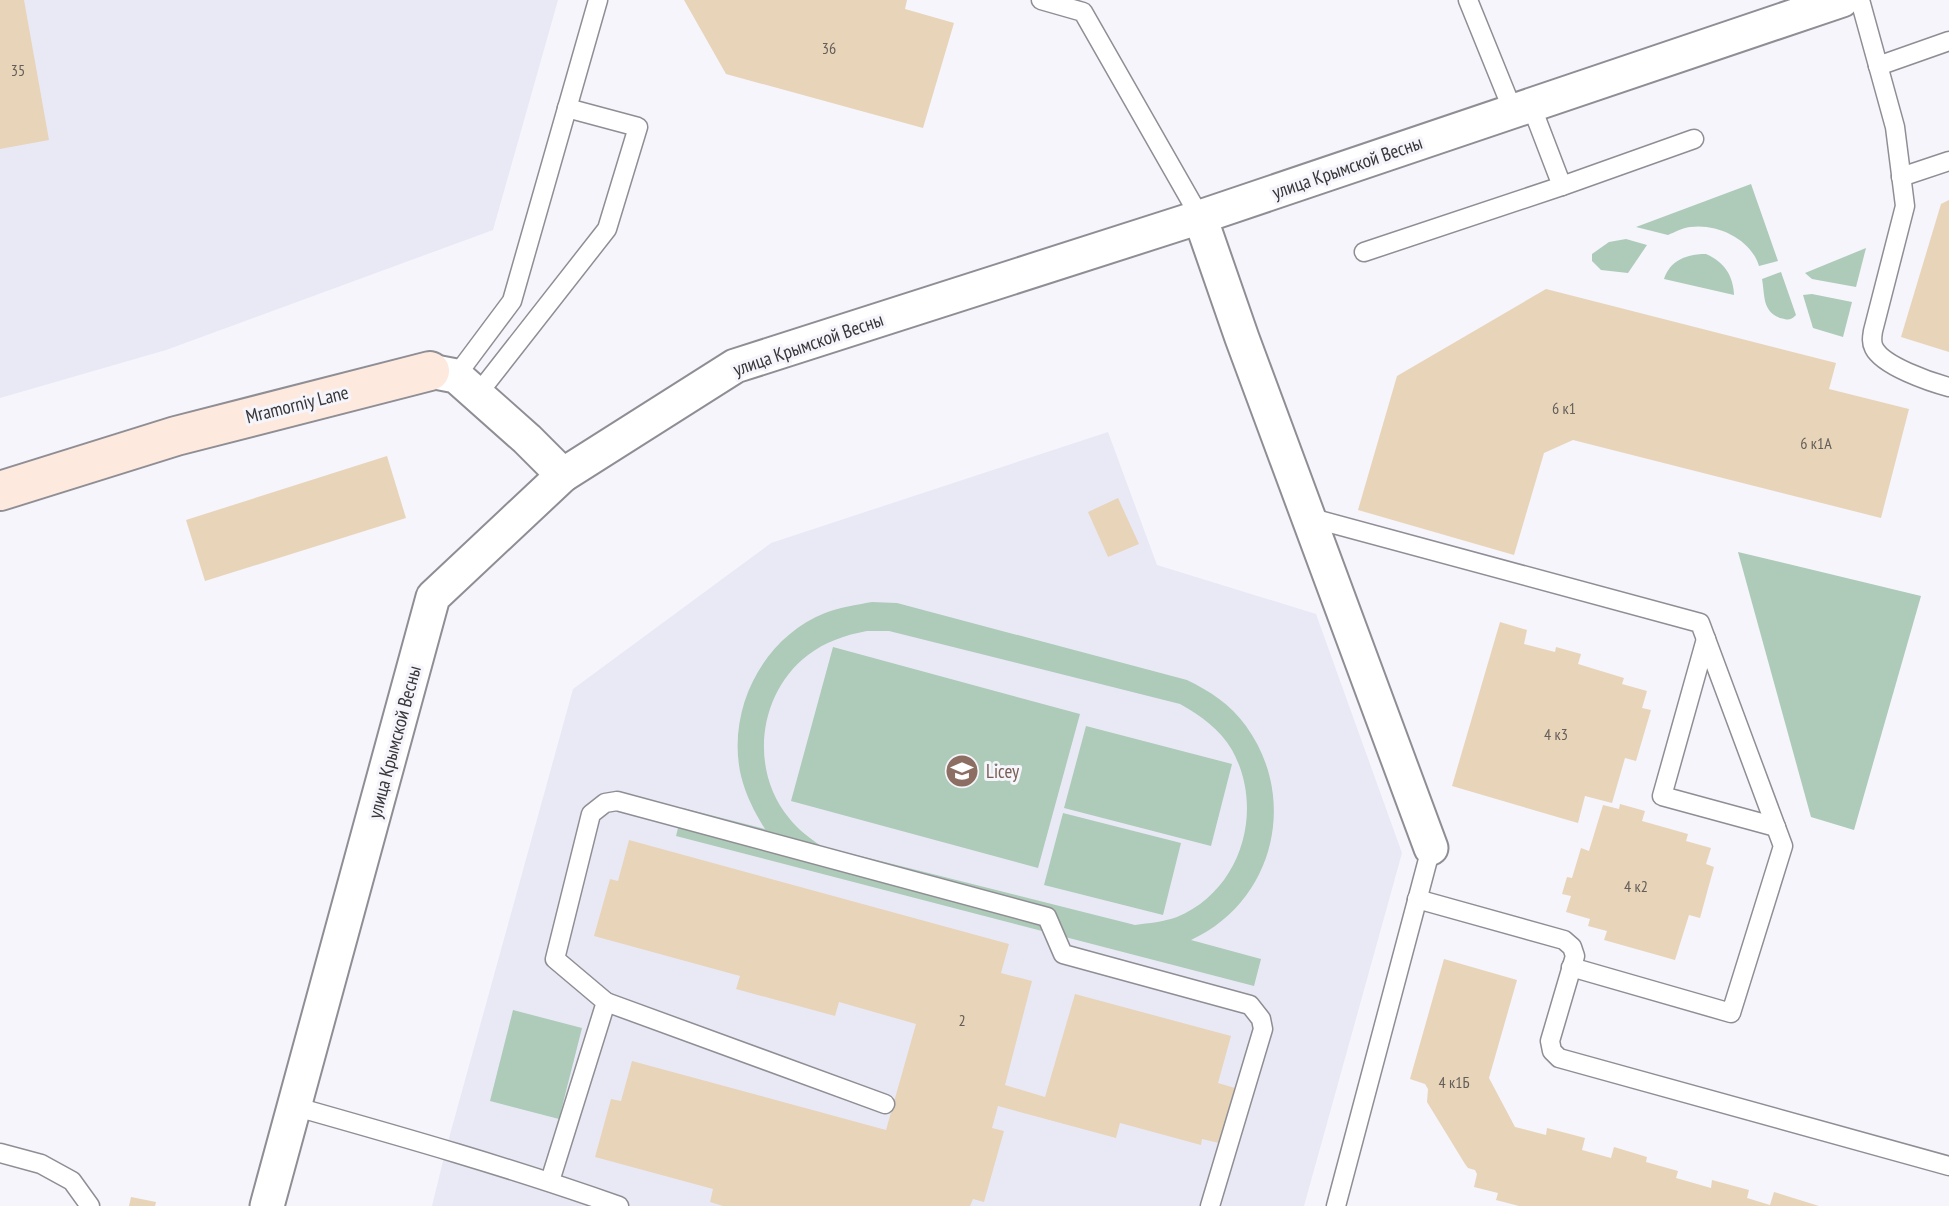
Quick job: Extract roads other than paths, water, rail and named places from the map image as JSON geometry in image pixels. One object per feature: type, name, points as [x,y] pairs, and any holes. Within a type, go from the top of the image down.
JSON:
[{"type":"street","name":"улица Крымской Весны","points":[[267,1206],[433,597],[563,475],[735,366],[1200,217],[1842,0]]},
{"type":"street","points":[[1200,217],[1242,338],[1431,848]]},
{"type":"street","points":[[454,381],[527,439],[563,475]]},
{"type":"street","name":"Mramorniy Lane","points":[[0,491],[176,436],[454,381]]},
{"type":"lane","points":[[454,381],[512,301],[598,0]]},
{"type":"lane","points":[[1041,0],[1083,12],[1200,217]]},
{"type":"lane","points":[[1468,0],[1562,186]]},
{"type":"lane","points":[[1860,0],[1895,127],[1905,206],[1873,331],[1872,345],[1889,363],[1949,387]]},
{"type":"lane","points":[[1878,66],[1949,41]]},
{"type":"lane","points":[[454,381],[607,229],[638,127],[567,108]]},
{"type":"lane","points":[[1364,252],[1694,139]]},
{"type":"lane","points":[[1901,177],[1949,161]]},
{"type":"lane","points":[[1308,517],[1700,623],[1783,846],[1731,1013],[1571,967]]},
{"type":"lane","points":[[1706,639],[1662,796],[1776,827]]},
{"type":"lane","points":[[885,1104],[606,1003],[555,959],[591,814],[605,803],[617,802],[1047,917],[1063,954],[1250,1005],[1261,1019],[1263,1028],[1210,1206]]},
{"type":"lane","points":[[1336,1206],[1431,848]]},
{"type":"lane","points":[[1417,899],[1564,940],[1572,947],[1574,956],[1550,1041],[1552,1051],[1559,1058],[1949,1166]]},
{"type":"lane","points":[[550,1181],[606,1003]]},
{"type":"lane","points":[[293,1106],[446,1149],[550,1181],[619,1206]]},
{"type":"lane","points":[[0,1153],[41,1164],[72,1181],[90,1206]]},
{"type":"place","name":"Licey","points":[[962,771]]}]
